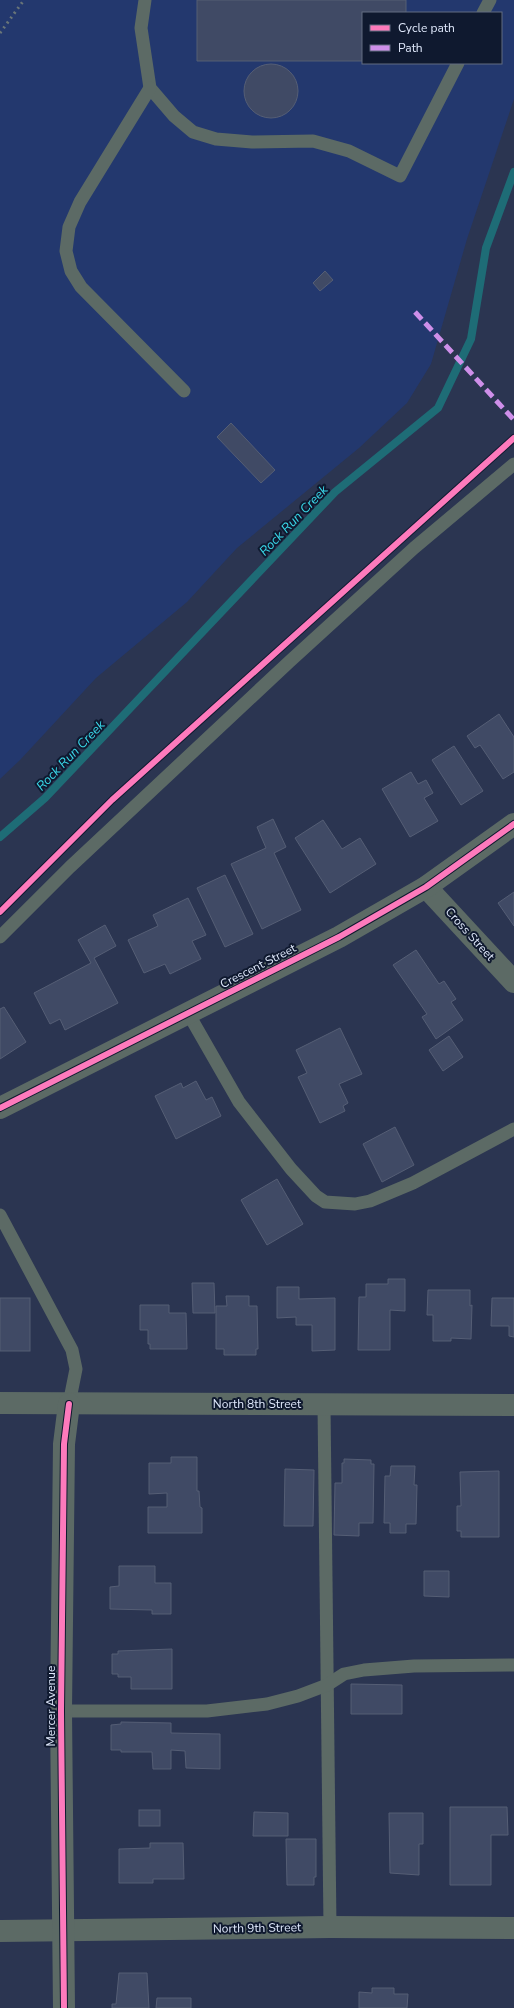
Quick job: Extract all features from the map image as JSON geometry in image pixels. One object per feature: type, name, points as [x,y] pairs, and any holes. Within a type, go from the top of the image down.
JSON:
[{"type":"street","name":"Crescent Street","points":[[0,1108],[339,937],[426,887],[514,824]]},
{"type":"street","name":"Cross Street","points":[[426,887],[514,982]]},
{"type":"street","name":"North 8th Street","points":[[0,1403],[514,1405]]},
{"type":"street","name":"Mercer Avenue","points":[[64,2008],[61,1711],[64,1444],[69,1404]]},
{"type":"street","name":"North 9th Street","points":[[0,1931],[330,1927],[514,1928]]},
{"type":"lane","points":[[145,0],[141,28],[150,88],[174,116],[194,132],[216,139],[252,142],[313,141],[349,150],[400,176],[457,64]]},
{"type":"lane","points":[[484,12],[490,0]]},
{"type":"lane","points":[[150,88],[80,202],[69,227],[66,251],[71,271],[81,287],[184,391]]},
{"type":"lane","points":[[0,937],[70,867],[288,662],[414,548],[514,464]]},
{"type":"lane","points":[[188,1013],[238,1102],[291,1169],[316,1196],[325,1202],[355,1204],[370,1201],[413,1183],[514,1129]]},
{"type":"lane","points":[[0,1216],[72,1350],[76,1369],[69,1404]]},
{"type":"lane","points":[[324,1404],[330,1927]]},
{"type":"lane","points":[[61,1711],[207,1711],[267,1704],[298,1696],[327,1685],[344,1674],[364,1670],[414,1666],[514,1665]]},
{"type":"shaded area","points":[[0,0],[514,0],[514,99],[467,239],[431,364],[407,403],[359,448],[237,548],[187,602],[96,678],[20,760],[0,779]]},
{"type":"building","points":[[197,0],[406,0],[406,12],[362,12],[362,61],[197,61]]},
{"type":"building","points":[[266,64],[276,64],[286,68],[294,76],[298,86],[298,96],[294,106],[286,114],[276,118],[266,118],[256,114],[248,106],[244,96],[244,86],[248,76],[256,68]]},
{"type":"building","points":[[325,271],[333,280],[320,291],[313,283]]},
{"type":"building","points":[[231,423],[275,470],[261,483],[217,437]]},
{"type":"building","points":[[499,714],[514,737],[514,772],[503,779],[480,745],[475,748],[467,736]]},
{"type":"building","points":[[454,746],[483,791],[461,805],[432,760]]},
{"type":"building","points":[[411,772],[418,784],[426,780],[433,793],[424,798],[438,821],[410,837],[382,789]]},
{"type":"building","points":[[273,819],[286,847],[274,853],[301,910],[262,929],[231,864],[266,848],[257,827]]},
{"type":"building","points":[[323,820],[342,849],[360,838],[376,864],[330,893],[295,838]]},
{"type":"building","points":[[225,875],[253,934],[225,947],[197,888]]},
{"type":"building","points":[[514,892],[514,926],[498,903]]},
{"type":"building","points":[[188,898],[206,935],[192,941],[201,959],[170,974],[165,964],[144,973],[128,940],[158,926],[153,915]]},
{"type":"building","points":[[105,925],[116,946],[94,958],[118,1003],[65,1030],[60,1019],[50,1024],[34,993],[91,963],[78,940]]},
{"type":"building","points":[[416,950],[439,984],[444,981],[456,999],[451,1002],[463,1020],[436,1039],[422,1017],[427,1014],[393,965]]},
{"type":"building","points":[[4,1007],[26,1042],[0,1059],[0,1009]]},
{"type":"building","points":[[340,1028],[362,1074],[339,1084],[348,1103],[343,1106],[345,1111],[320,1123],[298,1077],[307,1073],[296,1050]]},
{"type":"building","points":[[449,1036],[463,1057],[443,1071],[429,1050]]},
{"type":"building","points":[[196,1081],[206,1100],[212,1097],[221,1116],[176,1139],[155,1096],[181,1083],[183,1088]]},
{"type":"building","points":[[395,1127],[414,1165],[382,1182],[363,1144]]},
{"type":"building","points":[[277,1179],[303,1224],[267,1245],[241,1200]]},
{"type":"building","points":[[388,1279],[405,1279],[405,1311],[390,1310],[390,1350],[358,1350],[359,1297],[366,1297],[366,1284],[388,1284]]},
{"type":"building","points":[[192,1283],[214,1283],[215,1313],[193,1313]]},
{"type":"building","points":[[277,1287],[299,1287],[299,1299],[335,1298],[335,1350],[312,1351],[312,1325],[296,1325],[296,1317],[277,1318]]},
{"type":"building","points":[[428,1290],[470,1290],[470,1306],[472,1305],[471,1339],[451,1338],[451,1341],[433,1341],[433,1315],[427,1315]]},
{"type":"building","points":[[226,1296],[249,1296],[249,1306],[257,1306],[258,1349],[256,1349],[256,1355],[224,1355],[224,1349],[216,1349],[216,1306],[227,1306]]},
{"type":"building","points":[[0,1298],[30,1298],[30,1351],[0,1351]]},
{"type":"building","points":[[492,1298],[514,1298],[514,1337],[509,1336],[509,1326],[491,1326]]},
{"type":"building","points":[[140,1305],[169,1305],[169,1313],[186,1313],[187,1349],[150,1349],[150,1344],[148,1344],[148,1330],[140,1330]]},
{"type":"building","points":[[171,1457],[197,1457],[197,1491],[199,1491],[200,1507],[202,1508],[202,1533],[148,1533],[148,1507],[167,1507],[167,1493],[149,1494],[149,1463],[171,1463]]},
{"type":"building","points":[[344,1459],[371,1460],[371,1464],[374,1464],[373,1523],[359,1523],[359,1536],[334,1535],[335,1483],[342,1483],[342,1463],[344,1463]]},
{"type":"building","points":[[391,1466],[415,1466],[414,1485],[417,1485],[416,1524],[406,1524],[406,1533],[390,1533],[390,1523],[384,1523],[385,1476],[390,1476]]},
{"type":"building","points":[[285,1469],[314,1470],[313,1526],[284,1526]]},
{"type":"building","points":[[499,1471],[499,1537],[461,1537],[461,1531],[457,1531],[457,1506],[461,1506],[460,1472]]},
{"type":"building","points":[[119,1566],[155,1566],[155,1583],[171,1583],[171,1614],[152,1614],[152,1610],[110,1609],[110,1587],[119,1586]]},
{"type":"building","points":[[424,1571],[449,1571],[449,1597],[424,1596]]},
{"type":"building","points":[[172,1649],[172,1689],[131,1689],[131,1677],[118,1677],[118,1674],[112,1674],[112,1654],[118,1654],[118,1651]]},
{"type":"building","points":[[351,1684],[402,1685],[402,1714],[351,1714]]},
{"type":"building","points":[[121,1722],[171,1723],[171,1733],[220,1734],[220,1769],[186,1768],[185,1751],[171,1750],[171,1769],[153,1769],[152,1752],[121,1752],[121,1750],[111,1750],[111,1725],[121,1724]]},
{"type":"building","points":[[450,1807],[507,1807],[508,1835],[491,1835],[491,1885],[450,1885]]},
{"type":"building","points":[[139,1810],[160,1810],[160,1826],[139,1826]]},
{"type":"building","points":[[254,1812],[288,1813],[288,1836],[253,1836]]},
{"type":"building","points":[[389,1813],[423,1813],[423,1844],[419,1844],[419,1875],[390,1873]]},
{"type":"building","points":[[286,1839],[316,1839],[316,1877],[314,1877],[314,1885],[287,1885]]},
{"type":"building","points":[[150,1843],[183,1843],[184,1879],[153,1879],[153,1883],[119,1883],[119,1849],[150,1848]]},
{"type":"building","points":[[119,1973],[147,1973],[149,2008],[112,2008],[112,2004],[116,2004]]},
{"type":"building","points":[[372,1988],[394,1988],[394,1994],[408,1994],[407,2008],[359,2008],[359,1992],[372,1993]]},
{"type":"building","points":[[157,1998],[191,1998],[191,2008],[156,2008]]},
{"type":"waterway","name":"Rock Run Creek","points":[[0,837],[45,798],[335,492],[438,408],[471,339],[486,248],[514,172]]},
{"type":"railway","points":[[0,33],[24,0]]},
{"type":"marked path","points":[[415,312],[514,420]]},
{"type":"cycle path","points":[[0,912],[112,800],[514,438]]},
{"type":"cycle path","points":[[0,1108],[339,937],[426,887],[514,824]]},
{"type":"cycle path","points":[[64,2008],[61,1711],[64,1444],[69,1404]]}]
